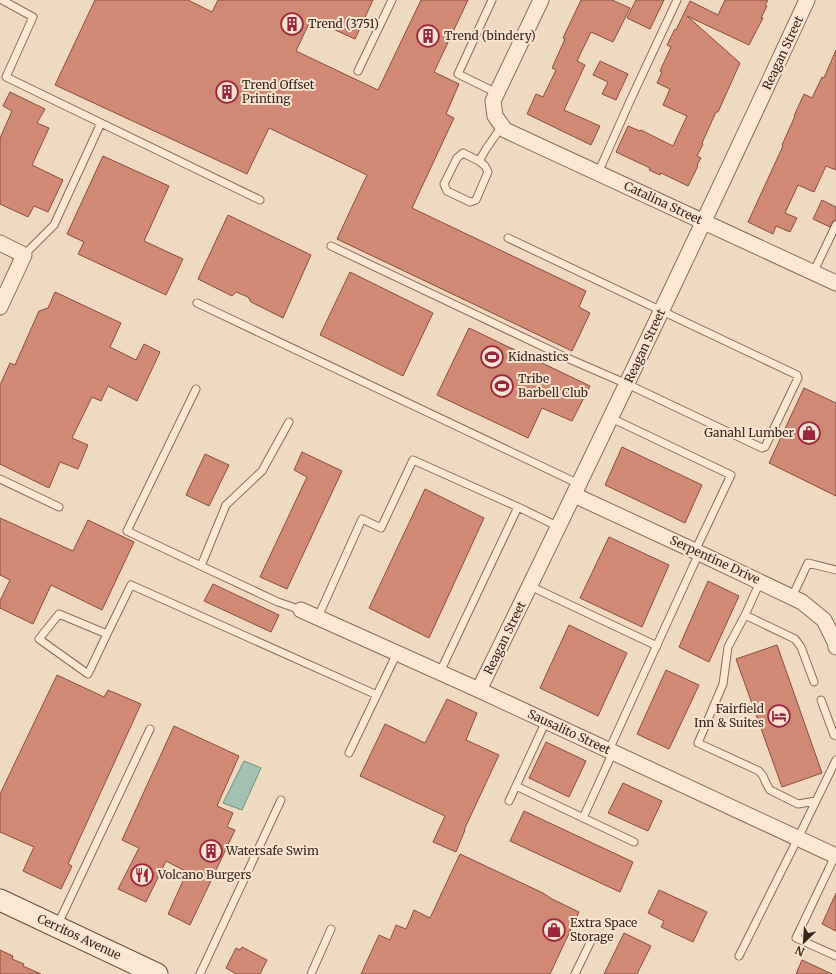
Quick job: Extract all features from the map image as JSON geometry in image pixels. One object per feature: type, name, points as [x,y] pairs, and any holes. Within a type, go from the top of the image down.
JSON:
[{"type":"main road","name":"Cerritos Avenue","points":[[0,900],[157,974]]},
{"type":"street","points":[[499,121],[493,101],[541,0]]},
{"type":"street","name":"Reagan Street","points":[[479,690],[577,490],[807,0]]},
{"type":"street","name":"Catalina Street","points":[[499,121],[505,130],[836,283]]},
{"type":"street","points":[[0,243],[24,255],[0,307]]},
{"type":"street","name":"Serpentine Drive","points":[[577,490],[697,552],[802,602],[824,620],[835,642],[836,648]]},
{"type":"street","name":"Sausalito Street","points":[[302,610],[440,672],[836,856]]},
{"type":"lane","points":[[2,0],[33,17],[6,77],[260,200]]},
{"type":"lane","points":[[358,71],[392,0]]},
{"type":"lane","points":[[492,0],[458,74],[497,93]]},
{"type":"lane","points":[[598,173],[677,0]]},
{"type":"lane","points":[[479,161],[499,121]]},
{"type":"lane","points":[[24,255],[54,225],[101,123]]},
{"type":"lane","points":[[463,153],[479,161],[485,166],[488,172],[476,200],[470,202],[447,191],[444,184],[457,158],[463,153]]},
{"type":"lane","points":[[813,273],[836,225]]},
{"type":"lane","points":[[331,246],[567,358],[627,384],[762,448],[766,447],[798,378],[797,375],[508,238]]},
{"type":"lane","points":[[197,303],[577,490]]},
{"type":"lane","points":[[196,389],[127,531],[278,602],[302,610]]},
{"type":"lane","points":[[583,818],[731,475],[611,418]]},
{"type":"lane","points":[[201,566],[226,505],[262,471],[289,422]]},
{"type":"lane","points":[[318,617],[362,519],[381,528],[413,460],[559,527]]},
{"type":"lane","points":[[0,479],[59,507]]},
{"type":"lane","points":[[440,672],[518,507]]},
{"type":"lane","points":[[792,597],[808,563],[836,570]]},
{"type":"lane","points":[[760,582],[728,647],[723,684],[698,743],[759,771],[770,790],[798,804],[816,801]]},
{"type":"lane","points":[[107,634],[59,614],[39,639],[88,674],[131,584],[377,695]]},
{"type":"lane","points":[[530,586],[657,646]]},
{"type":"lane","points":[[745,615],[795,639],[801,647],[814,682]]},
{"type":"lane","points":[[349,753],[397,653]]},
{"type":"lane","points":[[821,700],[836,736]]},
{"type":"lane","points":[[509,801],[546,721]]},
{"type":"lane","points":[[57,926],[150,729]]},
{"type":"lane","points":[[739,956],[836,760]]},
{"type":"lane","points":[[516,786],[634,842]]},
{"type":"lane","points":[[200,974],[281,800]]},
{"type":"lane","points":[[836,856],[796,938],[836,956]]},
{"type":"lane","points":[[311,974],[331,929]]},
{"type":"lane","points":[[576,974],[590,943]]},
{"type":"shaded area","points":[[244,761],[261,768],[242,810],[223,803]]},
{"type":"building","name":"Trend Offset Printing","points":[[95,0],[188,0],[212,12],[218,0],[373,0],[355,39],[311,19],[296,51],[378,90],[421,0],[468,0],[434,72],[459,84],[446,114],[454,118],[412,208],[586,291],[579,307],[590,313],[572,351],[337,239],[367,175],[269,128],[247,174],[55,85]]},
{"type":"building","points":[[581,0],[612,0],[630,8],[613,42],[591,32],[577,61],[585,65],[564,110],[600,126],[591,145],[527,114],[536,94],[543,97],[556,70],[552,68],[565,39],[563,38]]},
{"type":"building","points":[[636,0],[664,0],[650,29],[627,18]]},
{"type":"building","points":[[725,0],[768,0],[765,5],[767,6],[761,18],[763,18],[749,45],[687,16],[740,63],[702,143],[703,144],[697,156],[701,158],[688,186],[661,173],[660,175],[649,170],[650,168],[616,152],[628,126],[640,131],[641,130],[673,146],[687,116],[663,105],[670,89],[657,83],[662,72],[660,71],[671,47],[667,45],[690,1],[718,15]]},
{"type":"building","points":[[836,50],[836,170],[826,166],[814,192],[798,185],[785,213],[797,218],[790,232],[776,226],[773,234],[748,222],[783,146],[782,145],[804,94],[812,98],[822,77],[824,78]]},
{"type":"building","points":[[600,61],[628,74],[616,100],[602,94],[608,82],[593,75]]},
{"type":"building","points":[[10,92],[45,109],[37,123],[49,128],[32,165],[63,180],[48,212],[34,206],[28,217],[0,204],[0,138],[12,111],[3,106]]},
{"type":"building","points":[[103,156],[169,186],[144,241],[183,259],[166,295],[78,254],[84,242],[67,234]]},
{"type":"building","points":[[822,200],[836,207],[836,220],[833,221],[830,227],[813,219]]},
{"type":"building","points":[[228,215],[311,255],[283,318],[251,302],[248,297],[236,292],[232,296],[198,279]]},
{"type":"building","points":[[350,272],[433,313],[403,376],[320,335]]},
{"type":"building","points":[[55,292],[121,323],[110,347],[136,360],[144,344],[160,352],[137,401],[108,386],[101,401],[92,397],[72,438],[88,445],[78,469],[60,462],[49,488],[0,464],[0,385],[10,363],[15,365],[39,311],[48,308]]},
{"type":"building","name":"Kidnastics","points":[[469,328],[590,386],[572,421],[542,408],[528,438],[437,395]]},
{"type":"building","name":"Ganahl Lumber","points":[[804,388],[836,403],[836,496],[769,463]]},
{"type":"building","points":[[622,447],[702,485],[685,523],[605,485]]},
{"type":"building","points":[[302,452],[342,471],[287,589],[260,577],[307,477],[294,470]]},
{"type":"building","points":[[205,454],[229,465],[209,506],[186,495]]},
{"type":"building","points":[[425,489],[484,518],[429,638],[369,608]]},
{"type":"building","points":[[0,518],[73,551],[88,520],[134,542],[102,610],[51,585],[33,624],[0,608],[0,601],[10,580],[0,575]]},
{"type":"building","points":[[609,537],[669,565],[642,627],[580,598]]},
{"type":"building","points":[[708,581],[739,596],[709,662],[679,647]]},
{"type":"building","points":[[213,584],[279,615],[271,632],[204,601]]},
{"type":"building","points":[[569,625],[627,653],[598,716],[540,688]]},
{"type":"building","name":"Fairfield Inn & Suites","points":[[777,645],[822,773],[782,787],[736,659]]},
{"type":"building","points":[[666,670],[699,685],[669,749],[637,734]]},
{"type":"building","points":[[57,675],[104,697],[108,690],[141,704],[68,864],[72,866],[61,889],[23,871],[34,847],[0,832],[0,794]]},
{"type":"building","points":[[447,699],[477,713],[466,740],[499,755],[464,830],[456,852],[433,842],[445,816],[360,776],[385,724],[425,743]]},
{"type":"building","points":[[174,726],[239,756],[217,806],[233,813],[227,827],[235,830],[190,925],[168,914],[187,872],[166,861],[146,902],[118,889],[139,848],[122,840]]},
{"type":"building","points":[[546,742],[586,761],[569,797],[529,778]]},
{"type":"building","points":[[623,783],[662,801],[648,831],[608,813]]},
{"type":"building","points":[[524,811],[633,862],[620,892],[510,841]]},
{"type":"building","points":[[460,854],[543,893],[579,912],[550,974],[361,974],[379,935],[390,940],[396,925],[406,929],[414,910],[430,918]]},
{"type":"building","points":[[659,890],[707,912],[693,942],[661,927],[664,921],[648,913]]},
{"type":"building","points":[[836,893],[836,931],[822,924]]},
{"type":"building","points":[[624,933],[651,946],[637,974],[604,974]]},
{"type":"building","points":[[242,947],[267,960],[260,974],[236,974],[226,968],[236,948],[240,950]]},
{"type":"building","points":[[0,950],[13,956],[12,959],[24,964],[23,966],[41,974],[0,974]]},
{"type":"building","points":[[802,960],[832,974],[796,974]]},
{"type":"place","name":"Trend (3751)","points":[[292,24]]},
{"type":"place","name":"Trend (bindery)","points":[[428,36]]},
{"type":"place","name":"Trend Offset Printing","points":[[227,92]]},
{"type":"place","name":"Kidnastics","points":[[492,357]]},
{"type":"place","name":"Tribe Barbell Club","points":[[502,386]]},
{"type":"place","name":"Ganahl Lumber","points":[[809,433]]},
{"type":"place","name":"Fairfield Inn & Suites","points":[[779,716]]},
{"type":"place","name":"Watersafe Swim","points":[[211,851]]},
{"type":"place","name":"Volcano Burgers","points":[[142,875]]},
{"type":"place","name":"Extra Space Storage","points":[[554,930]]}]
